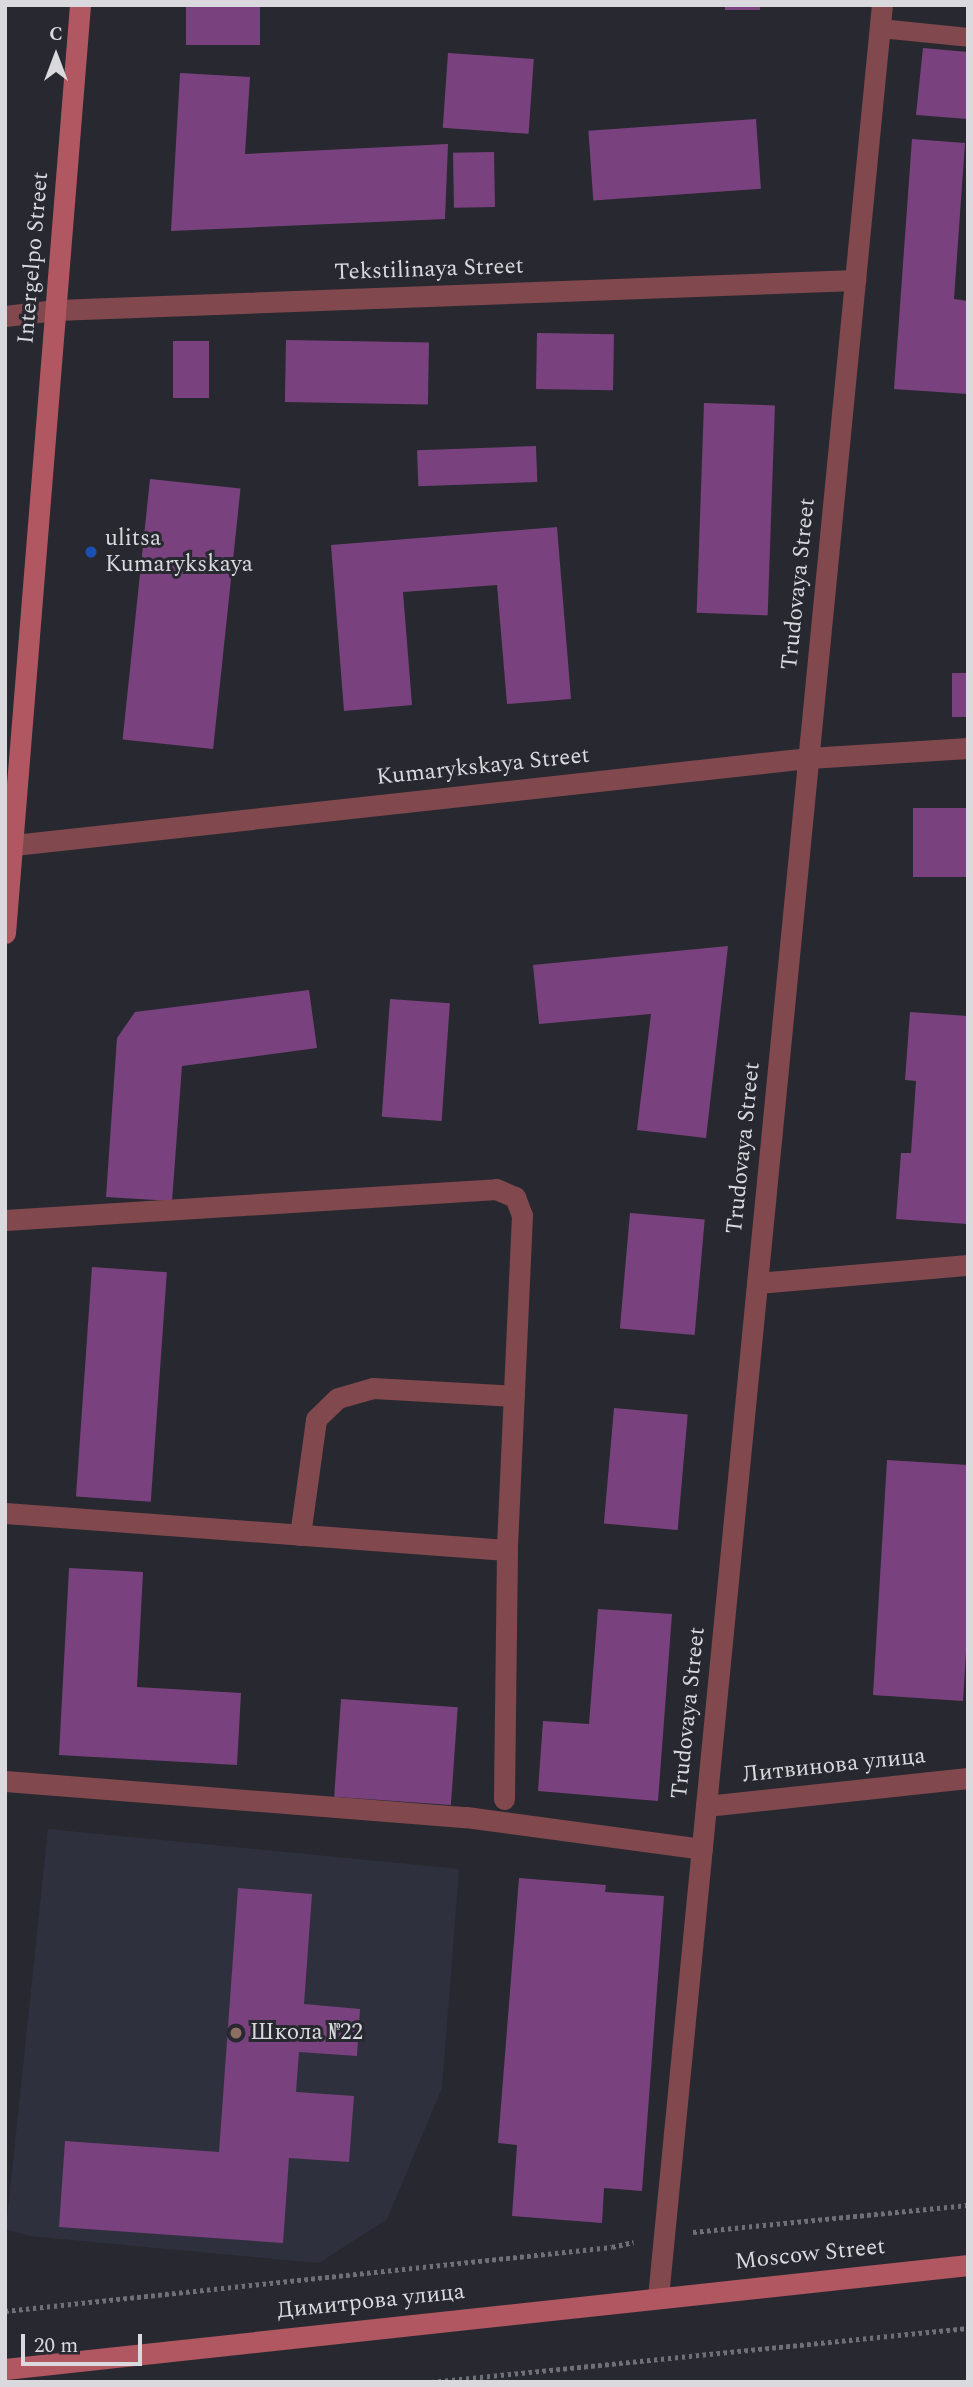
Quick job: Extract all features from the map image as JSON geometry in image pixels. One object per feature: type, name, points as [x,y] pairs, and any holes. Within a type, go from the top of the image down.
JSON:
[{"type":"main road","name":"Intergelpo Street","points":[[5,933],[9,845],[80,5]]},
{"type":"main road","name":"Moscow Street","points":[[659,2297],[968,2265]]},
{"type":"main road","name":"Димитрова улица","points":[[5,2369],[659,2297]]},
{"type":"street","name":"Trudovaya Street","points":[[659,2297],[882,5]]},
{"type":"street","name":"Tekstilinaya Street","points":[[5,316],[56,310],[855,280]]},
{"type":"street","name":"Kumarykskaya Street","points":[[9,845],[809,758],[968,748]]},
{"type":"street","points":[[5,1220],[496,1189],[515,1197],[522,1215],[507,1550],[504,1799]]},
{"type":"street","points":[[757,1283],[968,1265]]},
{"type":"street","points":[[300,1535],[316,1419],[338,1398],[373,1388],[514,1396]]},
{"type":"street","points":[[5,1513],[507,1550]]},
{"type":"street","name":"Литвинова улица","points":[[706,1806],[968,1778]]},
{"type":"street","points":[[5,1781],[466,1817],[702,1849]]},
{"type":"lane","points":[[880,29],[968,37]]},
{"type":"path","points":[[5,2311],[612,2247],[664,2235],[968,2205]]},
{"type":"path","points":[[431,2382],[968,2328]]},
{"type":"shaded area","name":"Школа №22","points":[[48,1829],[459,1869],[442,2088],[387,2219],[319,2263],[29,2236],[6,2229]]},
{"type":"building","points":[[186,5],[260,5],[260,45],[186,45]]},
{"type":"building","points":[[725,5],[760,5],[760,10],[725,10]]},
{"type":"building","points":[[923,48],[968,52],[968,119],[916,115]]},
{"type":"building","points":[[448,53],[534,59],[529,134],[443,128]]},
{"type":"building","points":[[180,73],[250,77],[245,154],[448,144],[445,219],[171,231]]},
{"type":"building","points":[[756,119],[761,189],[593,201],[588,131]]},
{"type":"building","points":[[912,139],[965,143],[954,299],[968,301],[968,394],[894,389]]},
{"type":"building","points":[[494,152],[495,207],[454,208],[453,153]]},
{"type":"building","points":[[537,333],[614,334],[613,390],[536,389]]},
{"type":"building","points":[[286,340],[429,342],[428,404],[285,402]]},
{"type":"building","points":[[173,341],[209,341],[209,398],[173,398]]},
{"type":"building","points":[[704,403],[775,405],[768,615],[697,613]]},
{"type":"building","points":[[536,446],[537,482],[418,486],[417,450]]},
{"type":"building","points":[[150,479],[241,489],[213,749],[123,740]]},
{"type":"building","points":[[557,527],[571,699],[507,704],[497,585],[403,592],[412,705],[344,711],[331,545]]},
{"type":"building","points":[[952,673],[968,673],[968,717],[952,717]]},
{"type":"building","points":[[913,808],[968,808],[968,877],[913,877]]},
{"type":"building","points":[[728,946],[706,1138],[637,1130],[651,1014],[539,1024],[533,965]]},
{"type":"building","points":[[309,990],[317,1048],[182,1066],[172,1201],[106,1197],[117,1038],[135,1012]]},
{"type":"building","points":[[390,999],[450,1003],[442,1121],[382,1117]]},
{"type":"building","points":[[910,1012],[968,1016],[968,1224],[896,1219],[901,1153],[911,1153],[916,1081],[905,1080]]},
{"type":"building","points":[[630,1213],[705,1220],[695,1335],[620,1329]]},
{"type":"building","points":[[92,1267],[167,1272],[151,1502],[76,1496]]},
{"type":"building","points":[[614,1408],[688,1414],[678,1530],[604,1524]]},
{"type":"building","points":[[887,1460],[968,1465],[968,1620],[963,1701],[873,1695]]},
{"type":"building","points":[[69,1568],[143,1572],[137,1687],[241,1693],[237,1765],[59,1755]]},
{"type":"building","points":[[598,1609],[672,1614],[658,1801],[538,1791],[543,1721],[589,1724]]},
{"type":"building","points":[[341,1699],[458,1707],[451,1805],[334,1797]]},
{"type":"building","points":[[519,1878],[606,1885],[605,1892],[664,1896],[642,2191],[604,2188],[602,2223],[512,2216],[517,2145],[498,2143]]},
{"type":"building","points":[[238,1888],[312,1894],[304,2004],[360,2009],[357,2056],[299,2052],[296,2092],[354,2096],[349,2162],[289,2158],[283,2243],[59,2227],[65,2141],[219,2152]]},
{"type":"place","name":"ulitsa Kumarykskaya","points":[[91,552]]},
{"type":"place","name":"Школа №22","points":[[236,2033]]}]
